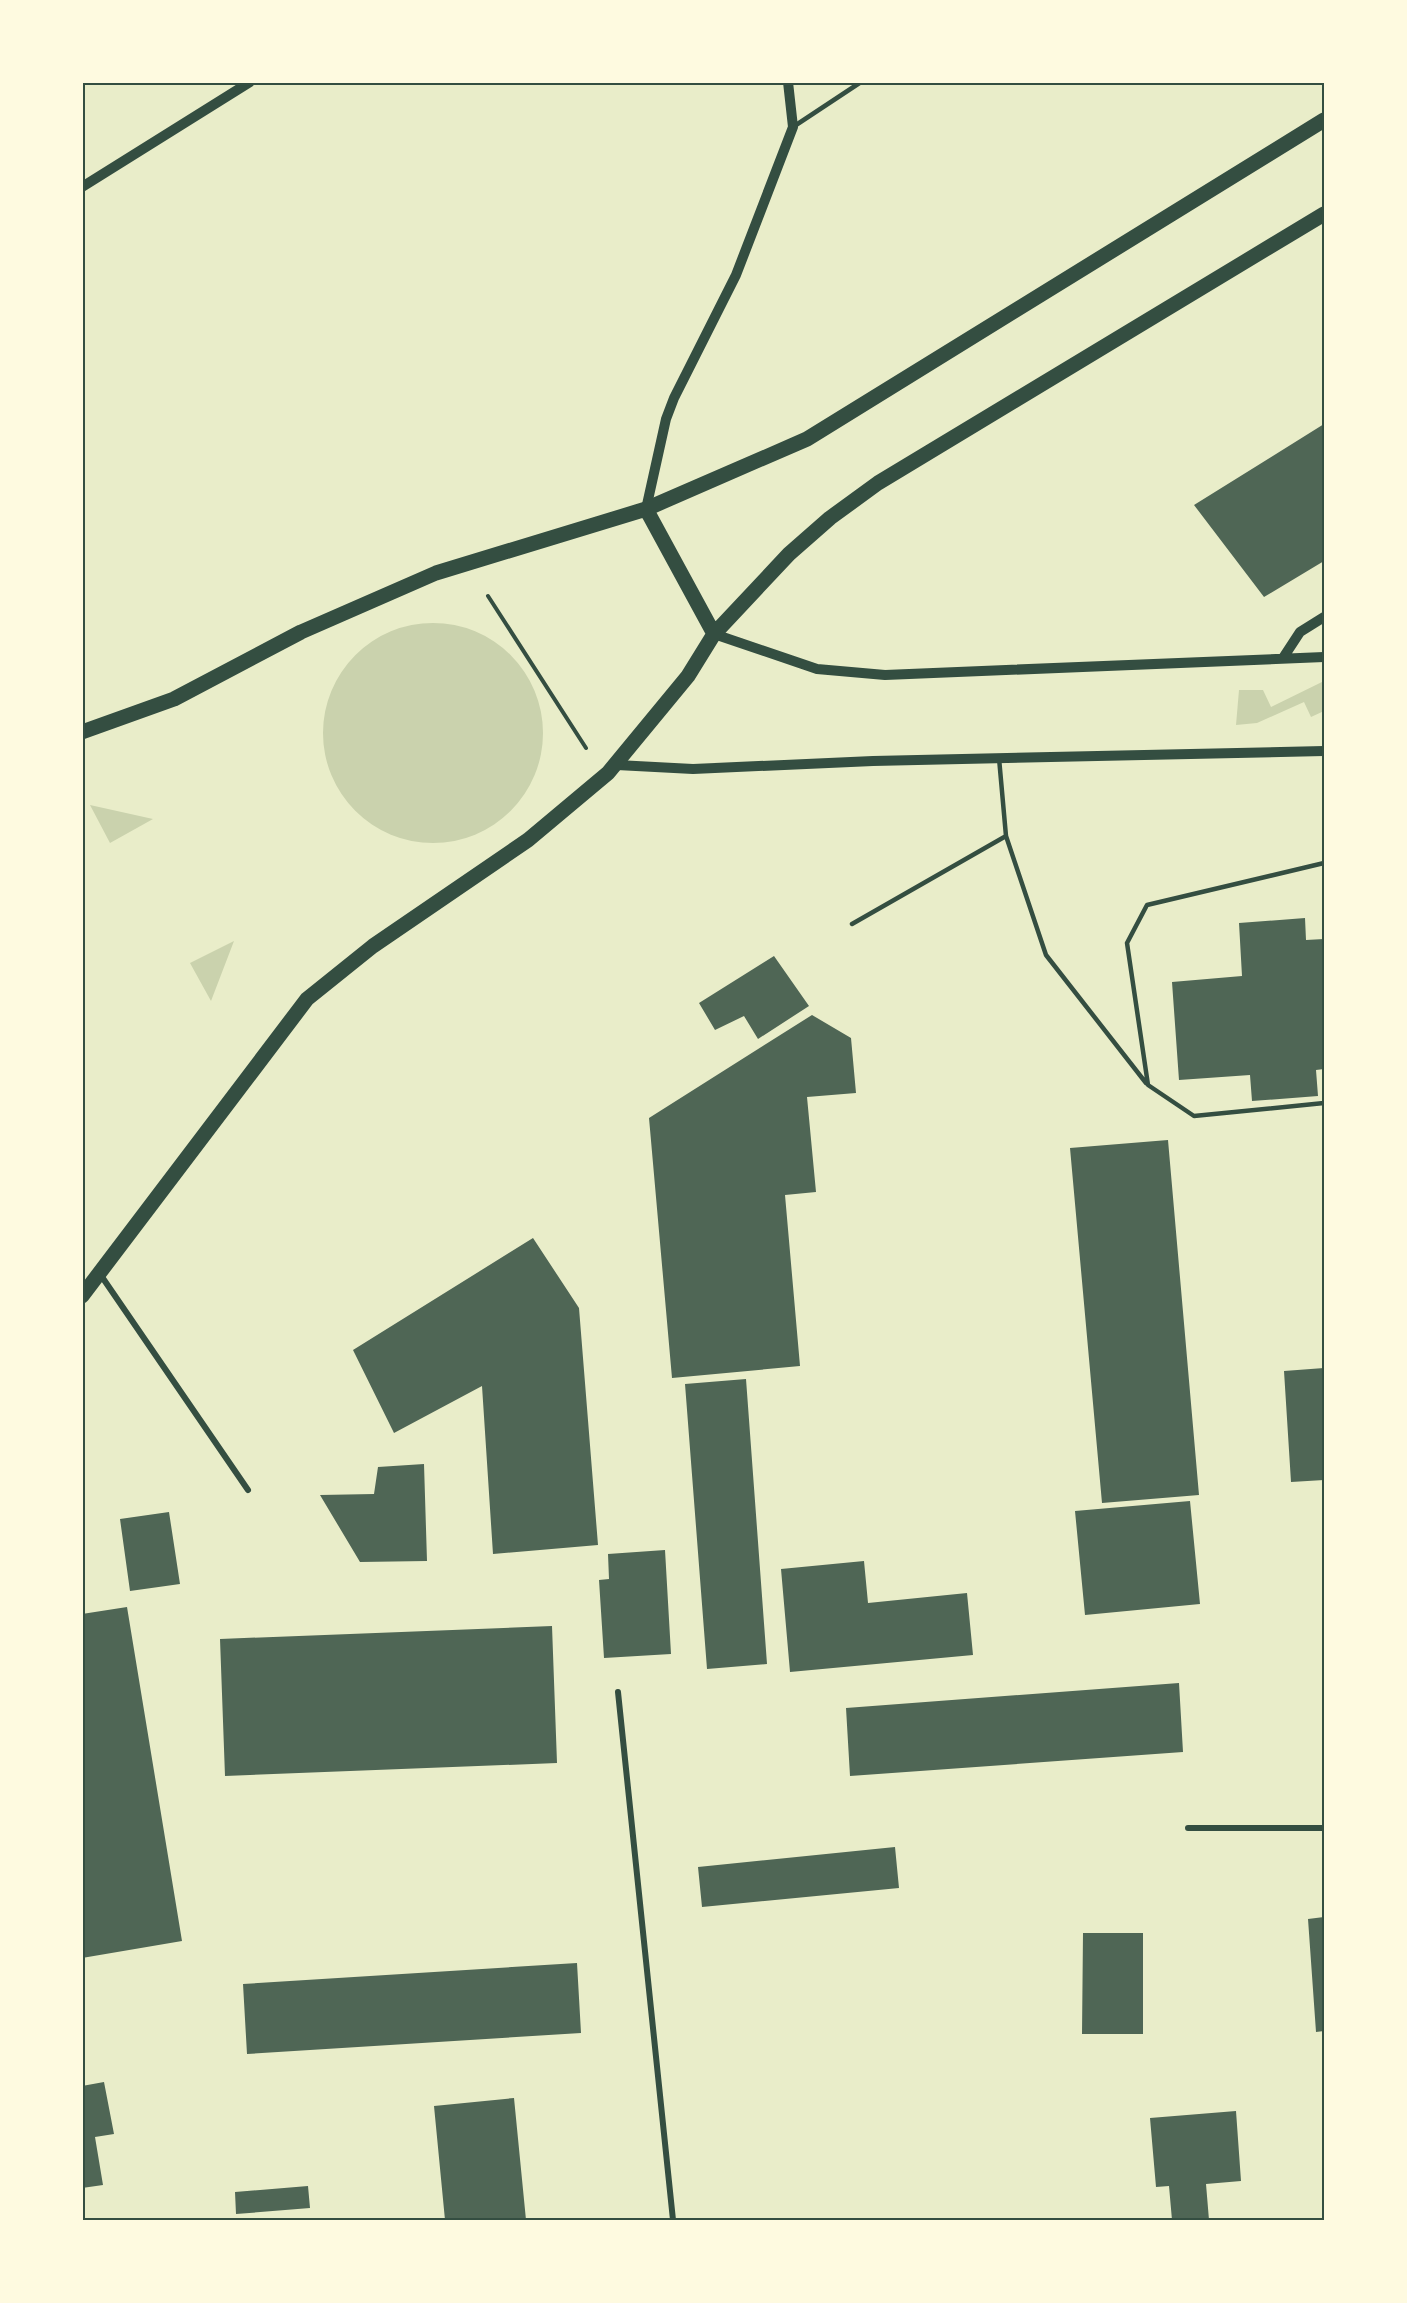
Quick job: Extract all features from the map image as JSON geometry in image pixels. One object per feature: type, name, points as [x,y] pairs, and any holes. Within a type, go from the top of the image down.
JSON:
[{"type":"main road","points":[[82,732],[174,699],[301,632],[436,573],[646,509],[807,439],[1324,120]]},
{"type":"main road","points":[[82,1296],[307,999],[373,946],[528,840],[617,765],[688,676],[714,634],[789,554],[830,518],[878,483],[1324,214]]},
{"type":"main road","points":[[646,509],[714,634]]},
{"type":"street","points":[[82,187],[250,82]]},
{"type":"street","points":[[646,509],[666,419],[674,398],[736,275],[794,127],[788,82]]},
{"type":"street","points":[[1283,658],[1300,632],[1324,617]]},
{"type":"street","points":[[714,634],[817,669],[885,675],[1324,657]]},
{"type":"street","points":[[617,765],[693,769],[999,758],[1324,751]]},
{"type":"street","points":[[100,1274],[248,1490]]},
{"type":"street","points":[[618,1692],[673,2220]]},
{"type":"street","points":[[1188,1828],[1324,1828]]},
{"type":"lane","points":[[794,127],[861,82]]},
{"type":"lane","points":[[999,758],[1006,836],[1046,955],[1148,1085],[1194,1116],[1324,1103]]},
{"type":"lane","points":[[852,924],[1006,836]]},
{"type":"lane","points":[[1148,1085],[1126,943],[1147,905],[1324,863]]},
{"type":"path","points":[[488,596],[586,748]]},
{"type":"green space","points":[[433,623],[454,625],[475,631],[511,655],[535,691],[541,712],[543,733],[541,754],[535,775],[511,811],[475,835],[454,841],[433,843],[412,841],[391,835],[355,811],[331,775],[325,754],[323,733],[325,712],[331,691],[355,655],[391,631],[412,625]]},
{"type":"green space","points":[[1324,681],[1324,711],[1311,717],[1304,702],[1257,723],[1236,725],[1239,690],[1263,690],[1271,707]]},
{"type":"green space","points":[[90,805],[153,819],[110,843]]},
{"type":"green space","points":[[234,941],[211,1001],[190,963]]},
{"type":"building","points":[[1324,424],[1324,561],[1264,597],[1194,505]]},
{"type":"building","points":[[1305,918],[1306,940],[1324,939],[1324,1069],[1316,1070],[1318,1096],[1252,1101],[1250,1075],[1179,1080],[1172,982],[1242,976],[1239,923]]},
{"type":"building","points":[[774,956],[809,1006],[758,1039],[744,1016],[715,1030],[699,1003]]},
{"type":"building","points":[[812,1015],[851,1038],[856,1093],[807,1097],[816,1192],[785,1195],[800,1366],[672,1378],[649,1118]]},
{"type":"building","points":[[1168,1140],[1199,1495],[1102,1503],[1070,1148]]},
{"type":"building","points":[[533,1238],[579,1308],[598,1545],[493,1554],[482,1386],[394,1433],[353,1350]]},
{"type":"building","points":[[1324,1368],[1324,1480],[1291,1482],[1284,1371]]},
{"type":"building","points":[[746,1379],[767,1664],[707,1669],[685,1384]]},
{"type":"building","points":[[424,1464],[427,1561],[360,1562],[320,1495],[374,1494],[378,1467]]},
{"type":"building","points":[[1190,1501],[1200,1604],[1085,1615],[1075,1511]]},
{"type":"building","points":[[169,1512],[180,1584],[130,1591],[120,1519]]},
{"type":"building","points":[[665,1550],[671,1654],[604,1658],[599,1580],[609,1579],[608,1554]]},
{"type":"building","points":[[864,1561],[868,1603],[967,1593],[973,1655],[790,1672],[781,1569]]},
{"type":"building","points":[[127,1607],[182,1941],[82,1958],[82,1614]]},
{"type":"building","points":[[552,1626],[557,1763],[225,1776],[220,1639]]},
{"type":"building","points":[[1179,1683],[1183,1752],[850,1776],[846,1708]]},
{"type":"building","points":[[895,1847],[899,1888],[702,1907],[698,1867]]},
{"type":"building","points":[[1324,1917],[1324,2031],[1316,2032],[1308,1919]]},
{"type":"building","points":[[1083,1933],[1143,1933],[1143,2034],[1082,2034]]},
{"type":"building","points":[[577,1963],[581,2033],[247,2054],[243,1984]]},
{"type":"building","points":[[104,2082],[114,2134],[95,2137],[103,2185],[82,2188],[82,2086]]},
{"type":"building","points":[[514,2098],[526,2220],[445,2220],[434,2106]]},
{"type":"building","points":[[1236,2111],[1241,2181],[1206,2184],[1209,2220],[1172,2220],[1169,2186],[1156,2187],[1150,2118]]},
{"type":"building","points":[[308,2186],[310,2208],[236,2214],[235,2192]]}]
